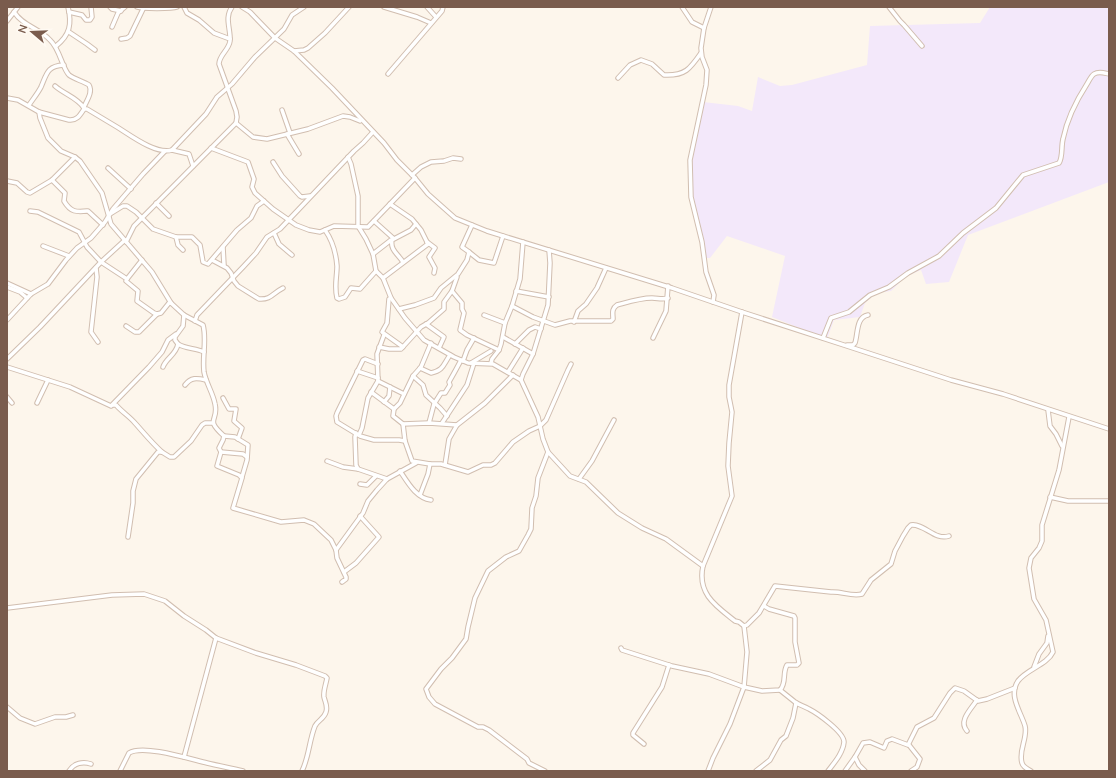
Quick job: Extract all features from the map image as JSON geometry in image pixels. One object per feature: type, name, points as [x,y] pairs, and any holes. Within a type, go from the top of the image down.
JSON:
[{"type":"street","points":[[7,21],[18,7]]},
{"type":"street","points":[[56,46],[69,32],[70,25],[68,7]]},
{"type":"street","points":[[69,12],[82,14],[86,20],[90,20],[93,15],[91,7]]},
{"type":"street","points":[[110,7],[121,11]]},
{"type":"street","points":[[112,27],[116,17],[125,7]]},
{"type":"street","points":[[137,7],[172,9],[177,7]]},
{"type":"street","points":[[184,7],[187,12],[200,20],[214,33],[230,39]]},
{"type":"street","points":[[7,359],[101,262],[125,241],[134,226],[236,122],[237,117],[220,70],[219,60],[228,46],[230,39],[228,16],[232,7]]},
{"type":"street","points":[[242,7],[250,12],[275,38],[294,51],[332,88],[397,160],[414,176],[428,194],[453,217],[503,236],[668,286],[742,312],[951,380],[1003,394],[1109,429]]},
{"type":"street","points":[[172,150],[206,114],[217,97],[284,29],[292,15],[304,7]]},
{"type":"street","points":[[294,51],[308,48],[325,33],[348,7]]},
{"type":"street","points":[[384,7],[431,23]]},
{"type":"street","points":[[426,7],[436,17]]},
{"type":"street","points":[[388,74],[442,11],[443,7]]},
{"type":"street","points":[[682,7],[692,22],[704,28]]},
{"type":"street","points":[[711,7],[704,28],[701,53],[708,76],[690,160],[691,197],[702,242],[706,272],[714,295],[713,302]]},
{"type":"street","points":[[889,7],[922,46]]},
{"type":"street","points":[[121,39],[130,36],[143,8]]},
{"type":"street","points":[[7,98],[11,98],[29,105],[40,112],[72,120],[77,118],[84,108],[90,94],[90,87],[86,83],[70,75],[56,46],[45,35],[23,22],[14,12]]},
{"type":"street","points":[[69,32],[95,50]]},
{"type":"street","points":[[618,78],[630,65],[641,60],[652,64],[664,75],[686,71],[701,53]]},
{"type":"street","points":[[29,105],[41,87],[49,70],[54,66],[64,65]]},
{"type":"street","points":[[823,338],[831,318],[849,312],[870,295],[889,287],[908,273],[939,256],[963,233],[996,208],[1023,175],[1055,166],[1059,163],[1062,158],[1065,131],[1079,95],[1093,74],[1099,72],[1109,74]]},
{"type":"street","points":[[55,86],[78,101],[84,108],[119,128],[135,140],[165,152]]},
{"type":"street","points":[[282,110],[288,134],[299,154]]},
{"type":"street","points":[[40,112],[40,118],[48,138],[60,150],[80,161],[102,193],[111,224],[142,260],[158,281],[171,302],[184,315],[195,319],[204,326],[204,369],[206,380],[215,400],[216,408],[212,423],[213,426],[224,436],[232,436],[248,446],[247,457],[234,508],[281,522],[304,520],[319,528],[330,540],[336,550],[337,558],[346,578],[342,582]]},
{"type":"street","points":[[236,122],[253,137],[267,139],[308,129],[343,116],[363,122]]},
{"type":"street","points":[[195,319],[256,253],[265,239],[288,220],[373,132]]},
{"type":"street","points":[[211,148],[248,162],[254,178],[252,187],[264,201],[296,225],[320,232],[334,226],[368,227],[390,204],[421,167],[431,162],[444,161],[453,158],[462,159]]},
{"type":"street","points":[[7,320],[27,298],[48,284],[69,256],[91,238],[103,225],[109,215],[143,174],[165,152],[172,150],[189,154],[193,166]]},
{"type":"street","points":[[7,181],[17,183],[28,193],[52,180],[75,157]]},
{"type":"street","points":[[348,157],[358,196],[358,226],[373,254],[376,271],[383,278],[391,298],[405,318],[424,340],[450,355],[462,361],[472,363],[491,363],[522,380]]},
{"type":"street","points":[[273,162],[282,176],[300,196],[311,195]]},
{"type":"street","points":[[108,168],[131,189]]},
{"type":"street","points":[[52,180],[65,194],[64,201],[71,209],[81,212],[88,211],[103,225]]},
{"type":"street","points":[[109,215],[125,205],[136,212],[153,230],[176,237],[192,237],[200,246],[203,262],[208,264],[237,230],[250,218],[257,206],[264,201]]},
{"type":"street","points":[[156,203],[170,216]]},
{"type":"street","points":[[390,204],[412,219],[422,230],[427,242],[435,247],[435,250],[429,257],[435,268],[434,272]]},
{"type":"street","points":[[30,211],[42,214],[80,232],[87,247],[101,262],[127,279],[126,281],[138,291],[137,301],[157,314]]},
{"type":"street","points":[[374,221],[393,239]]},
{"type":"street","points":[[373,254],[393,239],[411,230],[416,224]]},
{"type":"street","points":[[472,225],[462,246],[478,260],[494,263],[503,236]]},
{"type":"street","points":[[326,230],[332,243],[336,261],[335,288],[337,298],[339,299],[344,297],[351,288],[360,289],[376,271]]},
{"type":"street","points":[[274,233],[279,244],[292,255]]},
{"type":"street","points":[[176,237],[178,245],[182,250]]},
{"type":"street","points":[[393,239],[391,243],[393,249],[403,262]]},
{"type":"street","points":[[383,278],[426,245],[427,242]]},
{"type":"street","points":[[491,363],[492,359],[499,350],[505,323],[516,291],[521,272],[523,242]]},
{"type":"street","points":[[43,246],[69,256]]},
{"type":"street","points":[[223,246],[224,265]]},
{"type":"street","points":[[548,250],[550,263],[547,312],[533,354],[523,374],[522,380],[538,417],[543,439],[548,452],[570,476],[590,485],[618,513],[634,524],[666,539],[703,566]]},
{"type":"street","points":[[380,347],[396,349],[403,347],[422,325],[426,324],[444,309],[445,301],[452,291],[457,275],[467,260],[468,252]]},
{"type":"street","points":[[127,279],[142,260]]},
{"type":"street","points":[[212,260],[224,265],[241,289],[259,300],[271,298],[277,291],[283,288]]},
{"type":"street","points":[[96,268],[97,277],[91,332],[98,342]]},
{"type":"street","points":[[574,322],[578,311],[586,304],[597,288],[606,268]]},
{"type":"street","points":[[231,273],[236,274]]},
{"type":"street","points":[[399,309],[431,300],[436,296],[441,288],[457,275]]},
{"type":"street","points":[[7,283],[32,294]]},
{"type":"street","points":[[653,338],[666,311],[668,286]]},
{"type":"street","points":[[7,288],[20,292],[27,298]]},
{"type":"street","points":[[452,291],[462,303],[464,314],[460,330],[499,350]]},
{"type":"street","points":[[516,291],[549,297]]},
{"type":"street","points":[[358,469],[356,464],[355,437],[362,428],[368,398],[378,380],[377,354],[384,335],[382,332],[387,323],[389,299],[391,298]]},
{"type":"street","points":[[512,306],[543,322],[555,325],[570,321],[611,321],[613,319],[612,311],[617,305],[646,298],[668,298]]},
{"type":"street","points":[[126,326],[135,332],[139,332],[171,302]]},
{"type":"street","points":[[708,771],[730,724],[744,687],[747,652],[744,626],[735,621],[707,596],[702,583],[701,575],[703,566],[732,496],[728,466],[732,412],[729,397],[729,384],[742,312]]},
{"type":"street","points":[[7,367],[70,387],[81,394],[111,406],[160,354],[168,340],[183,326],[184,315]]},
{"type":"street","points":[[484,315],[505,323]]},
{"type":"street","points":[[844,345],[852,345],[855,343],[861,319],[868,315]]},
{"type":"street","points":[[426,324],[443,336],[443,340],[439,348]]},
{"type":"street","points":[[515,344],[534,327],[541,329]]},
{"type":"street","points":[[176,334],[175,339],[178,344],[185,348],[195,348],[204,352]]},
{"type":"street","points":[[384,335],[391,337],[403,347]]},
{"type":"street","points":[[503,337],[533,354]]},
{"type":"street","points":[[429,423],[434,404],[440,393],[445,393],[448,390],[450,386],[449,382],[474,338]]},
{"type":"street","points":[[431,343],[420,368],[413,376],[400,403],[394,409],[393,416],[403,424],[457,424]]},
{"type":"street","points":[[162,367],[164,362],[170,359],[177,349],[178,344]]},
{"type":"street","points":[[508,372],[523,348]]},
{"type":"street","points":[[442,423],[467,385],[472,363],[491,351]]},
{"type":"street","points":[[420,368],[431,374],[437,372],[442,368],[450,355]]},
{"type":"street","points":[[378,364],[365,359],[363,360],[336,416],[337,422],[357,434],[378,441],[405,441]]},
{"type":"street","points":[[403,424],[405,441],[410,460],[416,463],[445,465],[468,472],[483,465],[491,465],[495,463],[513,442],[529,431],[540,426],[548,416],[571,364]]},
{"type":"street","points":[[357,371],[404,394]]},
{"type":"street","points":[[445,465],[449,439],[457,424],[485,403],[512,375]]},
{"type":"street","points":[[413,376],[423,385],[425,393],[434,404],[447,416]]},
{"type":"street","points":[[185,385],[188,381],[193,379],[206,380]]},
{"type":"street","points":[[36,403],[48,380]]},
{"type":"street","points":[[384,402],[389,396],[390,387]]},
{"type":"street","points":[[372,392],[394,409]]},
{"type":"street","points":[[7,397],[12,403]]},
{"type":"street","points":[[223,398],[229,408],[236,409],[234,421],[242,428],[238,439]]},
{"type":"street","points":[[113,404],[130,418],[152,443],[170,458],[174,457],[191,441],[202,425],[205,423],[212,423]]},
{"type":"street","points":[[1048,410],[1050,426],[1063,447]]},
{"type":"street","points":[[1031,771],[1024,767],[1022,762],[1025,730],[1015,700],[1015,688],[1018,681],[1034,667],[1047,660],[1053,653],[1048,627],[1043,613],[1034,599],[1029,568],[1031,558],[1039,548],[1042,541],[1042,524],[1059,470],[1069,417]]},
{"type":"street","points":[[579,479],[592,461],[614,420]]},
{"type":"street","points":[[224,436],[219,448],[221,452],[217,466],[239,475],[242,478]]},
{"type":"street","points":[[128,537],[133,503],[133,491],[136,479],[158,452],[162,452]]},
{"type":"street","points":[[221,452],[243,454],[247,457]]},
{"type":"street","points":[[545,771],[529,763],[527,759],[489,730],[483,727],[477,727],[435,704],[429,697],[426,689],[466,639],[475,598],[488,571],[506,557],[519,551],[531,530],[532,508],[536,496],[538,478],[548,452]]},
{"type":"street","points":[[328,460],[343,467],[358,469],[387,479]]},
{"type":"street","points":[[336,550],[371,498],[387,479],[416,463]]},
{"type":"street","points":[[420,495],[430,464]]},
{"type":"street","points":[[400,471],[411,488],[424,498],[431,500]]},
{"type":"street","points":[[360,484],[367,485],[376,476]]},
{"type":"street","points":[[1050,497],[1068,500],[1109,501]]},
{"type":"street","points":[[344,572],[356,562],[379,537],[360,516]]},
{"type":"street","points":[[744,626],[747,625],[764,606],[774,587],[777,586],[861,595],[871,580],[889,566],[903,536],[911,525],[918,526],[943,537],[949,536]]},
{"type":"street","points":[[7,608],[112,595],[144,594],[165,601],[216,638],[256,654],[309,669],[326,677],[324,694],[327,705],[326,713],[324,718],[315,726],[302,771]]},
{"type":"street","points":[[764,606],[769,609],[794,616],[795,618],[795,642],[799,663],[797,665],[787,665],[784,670],[784,686],[780,690]]},
{"type":"street","points":[[1034,667],[1039,654],[1047,642],[1048,627]]},
{"type":"street","points":[[184,757],[216,638]]},
{"type":"street","points":[[621,648],[626,652],[704,673],[744,687],[762,691],[780,690],[796,702],[823,718],[843,738],[840,753],[828,771]]},
{"type":"street","points":[[644,744],[633,735],[633,733],[662,687],[670,665]]},
{"type":"street","points":[[909,745],[917,727],[934,718],[950,693],[955,688],[964,691],[977,700],[987,700],[1015,688]]},
{"type":"street","points":[[967,731],[964,726],[964,720],[977,700]]},
{"type":"street","points":[[756,771],[770,760],[781,740],[786,736],[793,718],[796,702]]},
{"type":"street","points":[[7,706],[20,718],[35,724],[55,717],[66,717],[73,715]]},
{"type":"street","points":[[845,771],[864,743],[866,742],[884,748],[888,741],[892,739],[909,745],[916,752],[920,759],[916,767],[911,771]]},
{"type":"street","points":[[120,771],[129,752],[144,750],[152,750],[243,771]]},
{"type":"street","points":[[855,757],[859,765],[865,771]]},
{"type":"street","points":[[70,771],[74,766],[82,763],[86,762],[91,764]]},
{"type":"shaded area","points":[[990,7],[1109,7],[1109,182],[968,235],[949,282],[926,284],[921,270],[905,277],[891,291],[876,293],[865,303],[860,317],[834,320],[827,339],[772,317],[785,256],[727,236],[710,258],[704,258],[699,230],[692,210],[689,167],[703,102],[738,106],[752,111],[758,77],[780,86],[792,85],[867,65],[870,26],[980,23]]}]
